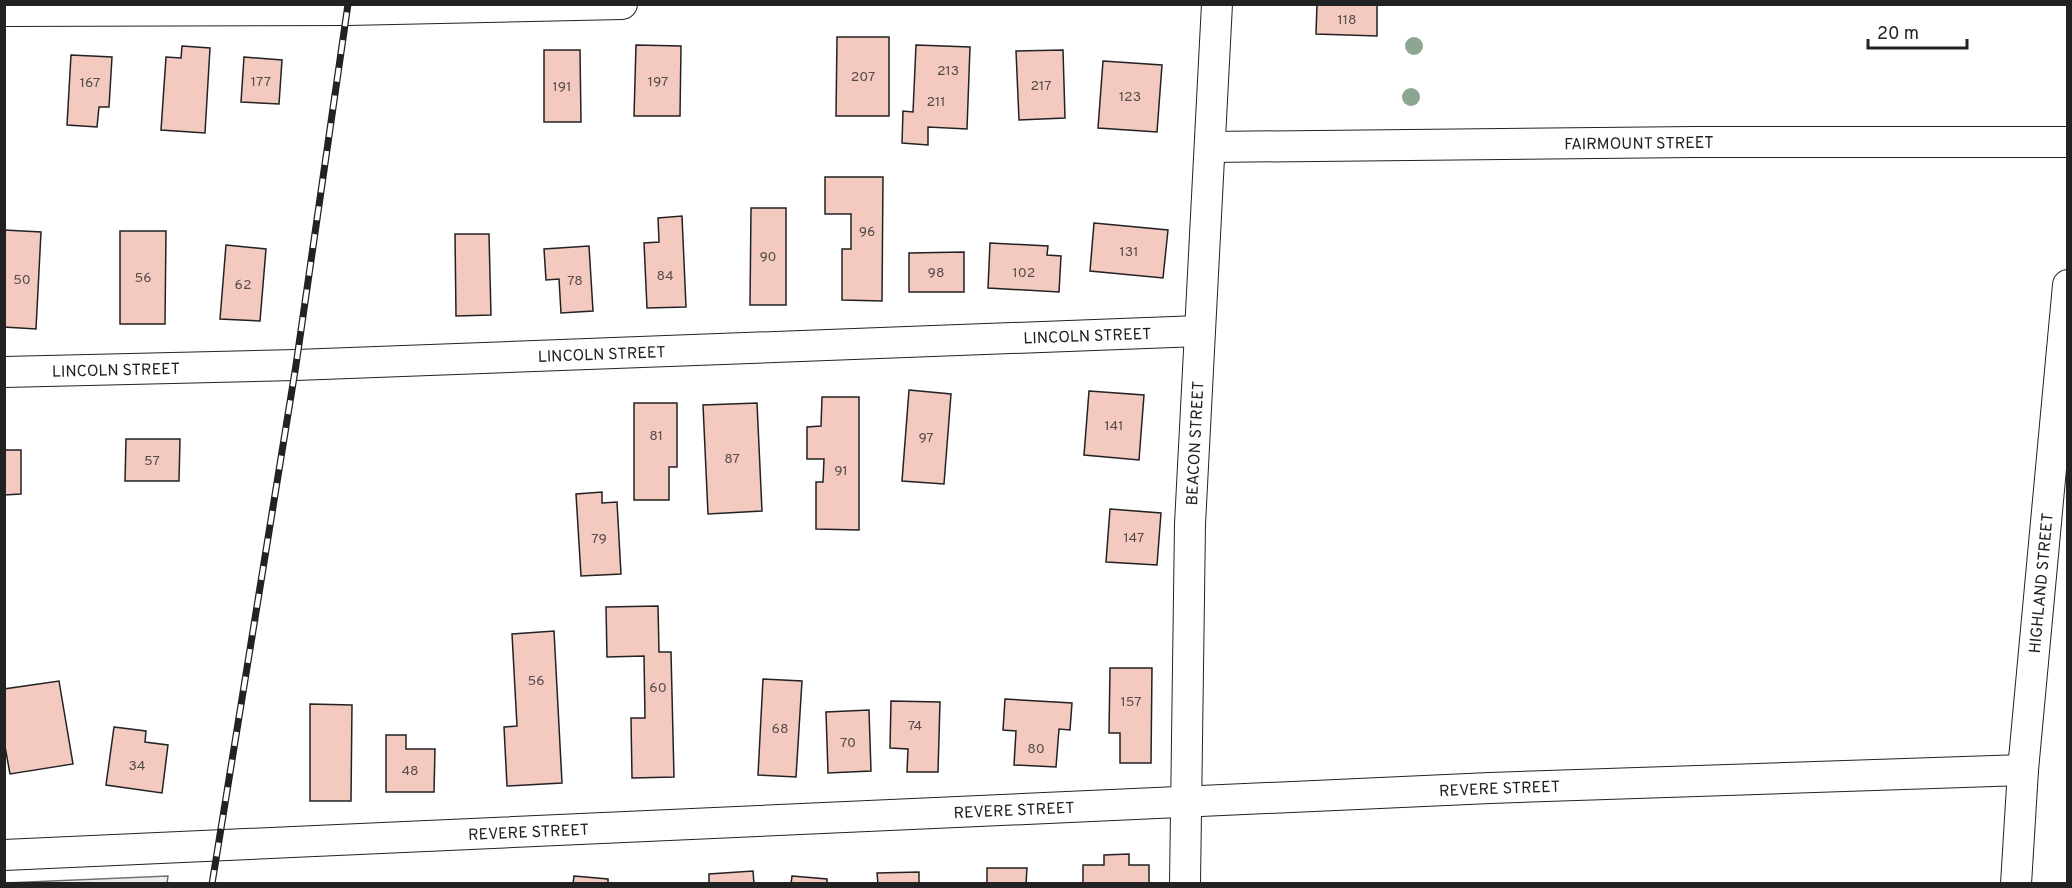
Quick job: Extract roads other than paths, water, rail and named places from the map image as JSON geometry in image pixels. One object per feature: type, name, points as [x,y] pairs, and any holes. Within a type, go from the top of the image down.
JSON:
[{"type":"street","points":[[4,11],[348,10],[621,4]]},
{"type":"street","name":"BEACON STREET","points":[[1185,884],[1184,803],[1190,524],[1217,4]]},
{"type":"street","name":"FAIRMOUNT STREET","points":[[1210,147],[1695,142],[2067,142]]},
{"type":"street","name":"HIGHLAND STREET","points":[[2016,884],[2023,770],[2058,514],[2067,285]]},
{"type":"street","name":"LINCOLN STREET","points":[[4,372],[296,365],[1199,331]]},
{"type":"street","name":"REVERE STREET","points":[[4,855],[1490,788],[2023,770]]},
{"type":"railway","points":[[212,884],[296,365],[348,4]]}]
